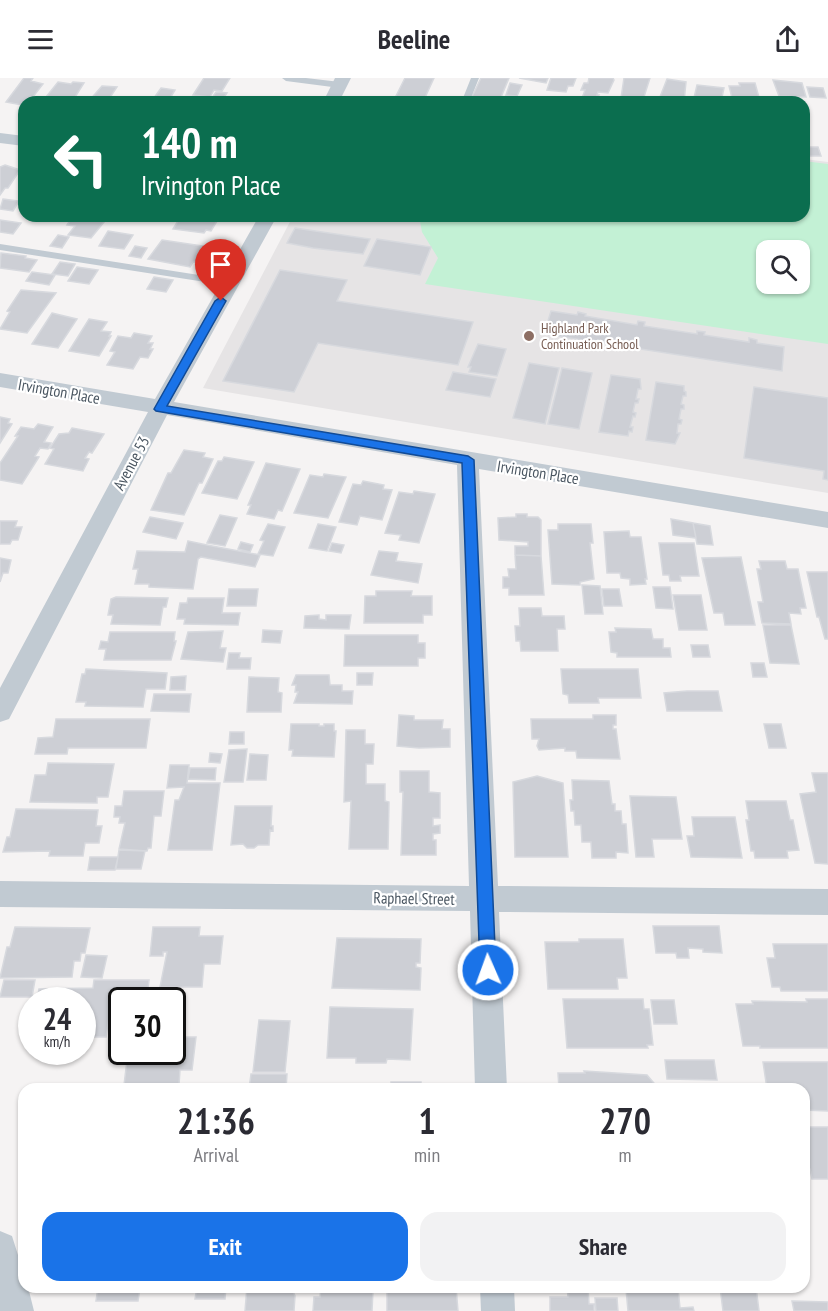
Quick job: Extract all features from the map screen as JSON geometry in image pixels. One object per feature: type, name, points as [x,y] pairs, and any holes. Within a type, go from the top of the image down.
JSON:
[{"type":"street","points":[[334,96],[342,82]]},
{"type":"street","points":[[0,138],[18,140]]},
{"type":"street","name":"Avenue 53","points":[[0,712],[160,409],[265,222]]},
{"type":"street","name":"Irvington Place","points":[[0,380],[160,409],[828,520]]},
{"type":"street","points":[[468,460],[486,898],[491,1083]]},
{"type":"street","name":"Raphael Street","points":[[0,894],[828,902]]},
{"type":"street","points":[[0,1248],[17,1311]]},
{"type":"street","points":[[497,1293],[498,1311]]},
{"type":"lane","points":[[286,78],[342,82]]},
{"type":"lane","points":[[468,96],[475,78]]},
{"type":"lane","points":[[0,247],[231,283]]},
{"type":"shaded area","name":"Highland Park Continuation School","points":[[810,160],[828,162],[828,493],[203,388],[290,222],[810,222]]},
{"type":"green space","points":[[810,162],[828,164],[828,344],[425,284],[438,258],[422,232],[420,222],[810,222]]},
{"type":"building","points":[[24,78],[33,78],[31,81],[43,84],[34,96],[18,96],[18,104],[6,102]]},
{"type":"building","points":[[204,78],[230,78],[222,91],[214,90],[211,96],[193,95]]},
{"type":"building","points":[[405,78],[434,78],[426,96],[396,96]]},
{"type":"building","points":[[481,78],[509,78],[502,96],[472,96]]},
{"type":"building","points":[[519,78],[548,78],[546,83]]},
{"type":"building","points":[[551,78],[576,78],[573,86],[568,86],[566,92],[547,90]]},
{"type":"building","points":[[589,78],[613,78],[614,80],[608,93],[598,92],[598,96],[583,96],[585,90],[581,90],[584,83],[588,83]]},
{"type":"building","points":[[624,78],[650,78],[644,96],[621,96]]},
{"type":"building","points":[[667,79],[686,82],[685,96],[660,96]]},
{"type":"building","points":[[773,80],[802,83],[806,96],[779,96]]},
{"type":"building","points":[[58,82],[84,83],[76,96],[47,96]]},
{"type":"building","points":[[510,83],[522,85],[517,96],[506,95]]},
{"type":"building","points":[[739,83],[755,83],[759,96],[732,96],[729,86],[740,86]]},
{"type":"building","points":[[697,85],[724,88],[722,96],[694,96]]},
{"type":"building","points":[[102,86],[117,87],[111,96],[93,96]]},
{"type":"building","points":[[807,87],[823,88],[826,98],[810,97]]},
{"type":"building","points":[[161,88],[175,90],[171,96],[155,96]]},
{"type":"building","points":[[216,92],[227,93],[225,96],[213,96]]},
{"type":"building","points":[[810,147],[818,147],[821,156],[810,156]]},
{"type":"building","points":[[5,165],[18,169],[18,173],[0,195],[0,167]]},
{"type":"building","points":[[3,199],[18,201],[13,211],[0,209]]},
{"type":"building","points":[[0,220],[21,223],[13,234],[0,232]]},
{"type":"building","points":[[69,222],[104,222],[91,238],[68,235],[75,226],[67,225]]},
{"type":"building","points":[[177,222],[216,222],[211,231],[206,230],[204,233],[173,229]]},
{"type":"building","points":[[295,228],[370,239],[363,254],[313,248],[287,243]]},
{"type":"building","points":[[108,231],[133,235],[124,249],[99,246]]},
{"type":"building","points":[[58,235],[69,237],[62,248],[50,246]]},
{"type":"building","points":[[377,239],[431,247],[420,275],[364,266]]},
{"type":"building","points":[[162,240],[203,246],[199,252],[205,253],[199,262],[193,262],[190,267],[148,259]]},
{"type":"building","points":[[135,246],[147,248],[141,258],[129,256]]},
{"type":"building","points":[[1,253],[26,256],[25,258],[37,260],[29,272],[0,268]]},
{"type":"building","points":[[60,262],[75,264],[68,276],[52,274]]},
{"type":"building","points":[[77,267],[98,270],[89,284],[68,281]]},
{"type":"building","points":[[280,270],[347,280],[337,301],[473,322],[458,365],[318,343],[294,392],[223,381]]},
{"type":"building","points":[[32,272],[55,275],[49,285],[26,281]]},
{"type":"building","points":[[154,277],[173,280],[166,292],[147,289]]},
{"type":"building","points":[[21,290],[56,293],[27,333],[0,329],[10,312],[7,311]]},
{"type":"building","points":[[551,311],[577,315],[578,312],[586,314],[585,316],[637,325],[638,321],[645,322],[644,326],[697,334],[697,331],[705,332],[704,335],[749,342],[749,338],[757,340],[757,343],[784,347],[782,371],[544,334]]},
{"type":"building","points":[[52,313],[77,319],[58,348],[32,344]]},
{"type":"building","points":[[89,319],[107,322],[101,331],[111,332],[99,356],[69,351]]},
{"type":"building","points":[[134,333],[152,336],[148,343],[153,343],[150,349],[153,349],[148,358],[140,357],[133,369],[107,365],[115,352],[110,351],[118,336],[131,338]]},
{"type":"building","points":[[478,344],[506,349],[497,376],[469,372],[471,367],[468,367]]},
{"type":"building","points":[[529,363],[559,368],[545,424],[513,418]]},
{"type":"building","points":[[562,368],[592,373],[579,429],[548,424]]},
{"type":"building","points":[[453,372],[496,379],[490,397],[446,390]]},
{"type":"building","points":[[611,375],[640,379],[641,389],[638,389],[636,399],[639,399],[638,403],[635,403],[633,412],[636,413],[630,427],[633,427],[632,432],[629,431],[628,436],[599,432]]},
{"type":"building","points":[[656,382],[684,386],[686,392],[681,404],[684,405],[684,409],[681,409],[679,419],[682,420],[681,424],[678,424],[677,433],[680,433],[675,444],[646,440]]},
{"type":"building","points":[[754,387],[828,398],[828,480],[823,479],[824,471],[744,458]]},
{"type":"building","points":[[0,417],[10,419],[8,423],[12,424],[0,443]]},
{"type":"building","points":[[38,424],[53,427],[44,442],[51,443],[48,449],[40,448],[35,456],[39,457],[22,484],[0,480],[0,463],[18,436],[15,436],[21,427],[34,429]]},
{"type":"building","points":[[72,428],[104,434],[92,453],[89,452],[85,458],[89,459],[83,471],[45,464],[54,449],[50,448],[59,434],[69,433]]},
{"type":"building","points":[[184,450],[205,453],[203,457],[213,459],[202,483],[199,483],[184,515],[151,510],[168,473],[171,473]]},
{"type":"building","points":[[224,457],[254,462],[237,499],[202,493],[218,461],[222,461]]},
{"type":"building","points":[[266,463],[300,469],[282,511],[278,510],[274,519],[247,514],[251,505],[248,505]]},
{"type":"building","points":[[324,474],[346,477],[328,518],[294,513],[310,475],[323,477]]},
{"type":"building","points":[[363,481],[384,485],[383,489],[392,490],[382,520],[360,516],[357,525],[339,522],[353,484],[361,485]]},
{"type":"building","points":[[414,491],[435,494],[419,543],[399,540],[401,535],[385,533],[399,492],[413,494]]},
{"type":"building","points":[[516,514],[527,514],[527,517],[538,517],[541,520],[541,556],[515,555],[515,546],[528,546],[528,542],[499,540],[498,518],[516,517]]},
{"type":"building","points":[[220,515],[237,518],[225,546],[207,543]]},
{"type":"building","points":[[150,517],[183,523],[176,539],[143,532]]},
{"type":"building","points":[[671,519],[693,523],[696,538],[673,535]]},
{"type":"building","points":[[0,521],[17,521],[15,527],[22,527],[18,540],[12,540],[10,544],[0,544]]},
{"type":"building","points":[[693,523],[710,526],[713,545],[697,544]]},
{"type":"building","points":[[268,524],[285,527],[273,556],[258,554],[264,541],[260,540]]},
{"type":"building","points":[[318,524],[336,527],[327,551],[309,548]]},
{"type":"building","points":[[558,524],[591,524],[593,543],[590,543],[594,579],[580,582],[580,585],[552,584],[548,530],[558,530]]},
{"type":"building","points":[[629,531],[630,537],[641,537],[646,584],[630,585],[630,579],[621,578],[620,573],[607,573],[604,532]]},
{"type":"building","points":[[188,541],[260,555],[255,567],[201,557],[198,559],[193,589],[135,584],[138,569],[133,569],[137,551],[185,552]]},
{"type":"building","points":[[241,542],[253,545],[250,552],[238,549]]},
{"type":"building","points":[[332,543],[344,545],[341,553],[329,551]]},
{"type":"building","points":[[659,543],[694,543],[699,576],[680,576],[681,581],[670,581],[669,575],[663,575]]},
{"type":"building","points":[[379,551],[398,553],[396,561],[422,564],[418,583],[371,575]]},
{"type":"building","points":[[515,555],[541,556],[544,595],[509,595],[509,588],[503,588],[503,577],[509,577],[508,569],[516,569]]},
{"type":"building","points":[[741,557],[755,625],[725,625],[723,613],[714,613],[702,558]]},
{"type":"building","points":[[0,558],[11,560],[8,573],[3,573],[0,582]]},
{"type":"building","points":[[759,561],[785,561],[787,569],[798,569],[806,608],[800,608],[801,614],[789,613],[791,624],[762,623],[758,602],[763,602],[757,569],[761,569]]},
{"type":"building","points":[[807,572],[828,572],[828,639],[825,639],[819,617],[817,617]]},
{"type":"building","points":[[582,585],[600,586],[603,614],[585,614]]},
{"type":"building","points":[[653,587],[670,587],[673,609],[656,608]]},
{"type":"building","points":[[229,589],[258,589],[256,606],[227,606]]},
{"type":"building","points":[[602,589],[619,589],[622,606],[604,606]]},
{"type":"building","points":[[376,591],[412,591],[411,596],[432,596],[432,615],[423,615],[423,623],[364,623],[365,596],[376,596]]},
{"type":"building","points":[[673,595],[701,595],[707,630],[679,630]]},
{"type":"building","points":[[116,597],[168,598],[166,607],[163,607],[160,625],[111,624],[113,615],[108,615],[111,599]]},
{"type":"building","points":[[188,598],[224,598],[222,613],[240,613],[238,625],[184,624],[185,619],[177,619],[180,603],[187,603]]},
{"type":"building","points":[[519,608],[541,608],[542,616],[564,616],[565,629],[557,629],[558,651],[521,651],[520,641],[516,641],[515,626],[520,626]]},
{"type":"building","points":[[319,615],[319,619],[326,620],[326,615],[351,615],[349,629],[304,628],[305,616]]},
{"type":"building","points":[[763,625],[791,625],[799,664],[770,663]]},
{"type":"building","points":[[615,628],[651,629],[653,639],[663,639],[663,648],[670,648],[671,657],[617,657],[617,653],[611,652],[609,632],[616,632]]},
{"type":"building","points":[[263,630],[282,631],[280,643],[262,642]]},
{"type":"building","points":[[223,631],[220,648],[226,648],[223,662],[181,659],[188,632]]},
{"type":"building","points":[[110,632],[175,632],[174,641],[176,641],[171,660],[104,660],[106,649],[99,649],[101,641],[108,642]]},
{"type":"building","points":[[345,635],[418,635],[418,643],[425,643],[425,658],[418,658],[418,666],[344,666]]},
{"type":"building","points":[[691,645],[708,645],[710,657],[693,657]]},
{"type":"building","points":[[229,653],[240,653],[239,658],[251,658],[250,669],[227,669]]},
{"type":"building","points":[[751,663],[764,663],[767,677],[753,677]]},
{"type":"building","points":[[86,669],[167,673],[165,689],[146,689],[143,707],[85,706],[86,702],[76,702],[82,674],[85,674]]},
{"type":"building","points":[[561,669],[638,669],[641,698],[598,698],[599,703],[569,703],[568,695],[563,694]]},
{"type":"building","points":[[357,673],[373,673],[372,685],[357,685]]},
{"type":"building","points":[[296,675],[329,675],[330,685],[342,685],[342,691],[353,691],[352,704],[294,703],[298,692],[295,692],[296,685],[292,685]]},
{"type":"building","points":[[186,676],[185,690],[170,690],[171,677]]},
{"type":"building","points":[[249,677],[279,678],[278,692],[282,693],[281,712],[247,712]]},
{"type":"building","points":[[718,691],[722,711],[667,711],[664,693]]},
{"type":"building","points":[[154,694],[191,694],[189,712],[151,711]]},
{"type":"building","points":[[399,715],[414,716],[414,720],[443,720],[442,729],[450,729],[450,747],[397,746]]},
{"type":"building","points":[[593,715],[616,715],[616,725],[613,725],[613,729],[616,729],[620,759],[577,758],[576,751],[565,751],[565,748],[539,750],[537,746],[539,739],[532,739],[531,719],[593,719]]},
{"type":"building","points":[[56,719],[150,719],[146,748],[68,748],[67,754],[35,754],[38,738],[53,737]]},
{"type":"building","points":[[291,724],[324,726],[324,724],[334,724],[334,731],[336,731],[334,757],[292,756],[293,750],[289,750]]},
{"type":"building","points":[[764,724],[781,724],[786,748],[769,748]]},
{"type":"building","points":[[346,730],[365,730],[365,744],[374,744],[373,764],[366,764],[366,784],[385,784],[385,801],[389,802],[388,849],[349,849],[351,801],[344,802]]},
{"type":"building","points":[[230,732],[244,732],[244,744],[229,744]]},
{"type":"building","points":[[247,749],[243,782],[224,782],[229,750]]},
{"type":"building","points":[[210,753],[222,754],[220,763],[209,762]]},
{"type":"building","points":[[250,754],[268,755],[266,780],[247,780]]},
{"type":"building","points":[[48,763],[114,764],[108,797],[97,797],[97,803],[30,802],[35,775],[46,775]]},
{"type":"building","points":[[170,765],[189,765],[187,783],[220,783],[212,850],[168,850],[175,800],[179,800],[184,787],[167,788]]},
{"type":"building","points":[[190,768],[216,768],[215,780],[188,779]]},
{"type":"building","points":[[400,771],[429,771],[429,792],[440,793],[440,818],[433,818],[433,826],[440,825],[440,833],[433,834],[433,840],[436,840],[436,855],[401,855],[403,792],[400,792]]},
{"type":"building","points":[[812,773],[828,773],[828,864],[815,863],[800,794],[816,792]]},
{"type":"building","points":[[537,776],[563,783],[568,857],[515,857],[513,782]]},
{"type":"building","points":[[572,780],[609,781],[612,804],[615,804],[615,811],[621,811],[622,824],[626,824],[628,853],[616,852],[616,858],[592,858],[591,842],[582,842],[581,825],[575,825],[574,811],[571,811]]},
{"type":"building","points":[[124,791],[164,791],[161,816],[154,816],[151,848],[147,851],[119,849],[125,823],[119,823],[120,817],[114,817],[115,806],[122,806]]},
{"type":"building","points":[[630,796],[676,797],[682,839],[652,839],[654,857],[636,857]]},
{"type":"building","points":[[746,801],[786,801],[790,820],[793,820],[799,850],[787,851],[788,858],[755,858],[754,851],[751,851],[746,820],[749,820]]},
{"type":"building","points":[[235,806],[272,806],[273,831],[270,830],[269,845],[247,848],[243,844],[231,845]]},
{"type":"building","points":[[16,809],[98,810],[96,826],[102,826],[99,843],[85,843],[83,856],[49,856],[50,851],[3,852],[7,837],[10,837]]},
{"type":"building","points":[[692,817],[735,817],[742,858],[691,857],[687,836],[694,836]]},
{"type":"building","points":[[119,850],[145,851],[141,869],[116,869]]},
{"type":"building","points":[[90,857],[118,857],[115,870],[88,870]]},
{"type":"building","points":[[653,926],[719,926],[722,953],[688,948],[689,958],[677,958],[676,953],[656,953]]},
{"type":"building","points":[[15,927],[90,928],[85,953],[81,953],[80,961],[74,961],[72,977],[0,978],[7,947],[10,947]]},
{"type":"building","points":[[153,927],[200,927],[199,936],[223,936],[220,964],[204,964],[202,987],[160,987],[167,952],[163,952],[163,956],[150,956]]},
{"type":"building","points":[[337,938],[421,939],[420,963],[416,963],[416,967],[421,968],[420,990],[332,988]]},
{"type":"building","points":[[579,939],[623,939],[627,978],[617,978],[618,989],[548,989],[545,942],[579,942]]},
{"type":"building","points":[[773,944],[828,944],[828,991],[781,991],[780,987],[772,987],[767,958],[775,958]]},
{"type":"building","points":[[86,955],[107,956],[102,978],[81,977]]},
{"type":"building","points":[[4,980],[35,980],[34,987],[18,987],[18,997],[0,997]]},
{"type":"building","points":[[94,980],[149,980],[148,987],[108,987],[106,1037],[96,1037],[96,987],[93,987]]},
{"type":"building","points":[[563,999],[643,999],[644,1009],[649,1009],[653,1045],[647,1045],[648,1048],[567,1048]]},
{"type":"building","points":[[806,999],[828,999],[828,1048],[743,1046],[736,1004],[753,1004],[752,1001],[807,1002]]},
{"type":"building","points":[[651,1000],[674,1000],[677,1024],[654,1024]]},
{"type":"building","points":[[330,1007],[413,1009],[410,1060],[387,1059],[386,1063],[356,1063],[356,1058],[327,1058]]},
{"type":"building","points":[[259,1020],[290,1021],[285,1072],[253,1072]]},
{"type":"building","points":[[186,1037],[196,1037],[192,1070],[180,1070],[179,1083],[124,1083],[126,1065],[186,1065]]},
{"type":"building","points":[[665,1060],[714,1060],[717,1080],[667,1079]]},
{"type":"building","points":[[763,1062],[828,1062],[828,1111],[810,1110],[810,1083],[766,1083]]},
{"type":"building","points":[[584,1071],[647,1075],[654,1083],[559,1083],[558,1073],[585,1073]]},
{"type":"building","points":[[251,1074],[287,1074],[286,1083],[250,1083]]},
{"type":"building","points":[[391,1082],[421,1082],[421,1083]]},
{"type":"building","points":[[810,1127],[828,1127],[828,1179],[812,1179]]},
{"type":"building","points":[[97,1293],[139,1293],[138,1301],[96,1301]]},
{"type":"building","points":[[196,1293],[226,1293],[225,1299],[195,1299]]},
{"type":"building","points":[[246,1293],[294,1293],[295,1296],[294,1311],[245,1311]]},
{"type":"building","points":[[320,1293],[373,1293],[372,1311],[313,1311],[314,1297],[320,1297]]},
{"type":"building","points":[[387,1293],[456,1293],[458,1311],[387,1311]]},
{"type":"building","points":[[568,1293],[588,1293],[589,1304],[594,1304],[594,1311],[550,1311],[550,1297],[568,1297]]},
{"type":"building","points":[[626,1293],[678,1293],[680,1308],[693,1307],[694,1311],[628,1311]]},
{"type":"building","points":[[721,1293],[757,1293],[759,1311],[723,1311]]},
{"type":"building","points":[[595,1298],[617,1298],[618,1311],[596,1311]]},
{"type":"building","points":[[792,1301],[828,1302],[828,1311],[794,1311]]},
{"type":"place","name":"Highland Park Continuation School","points":[[529,336]]},
{"type":"route","points":[[221,301],[160,409],[468,460],[488,970]]}]
